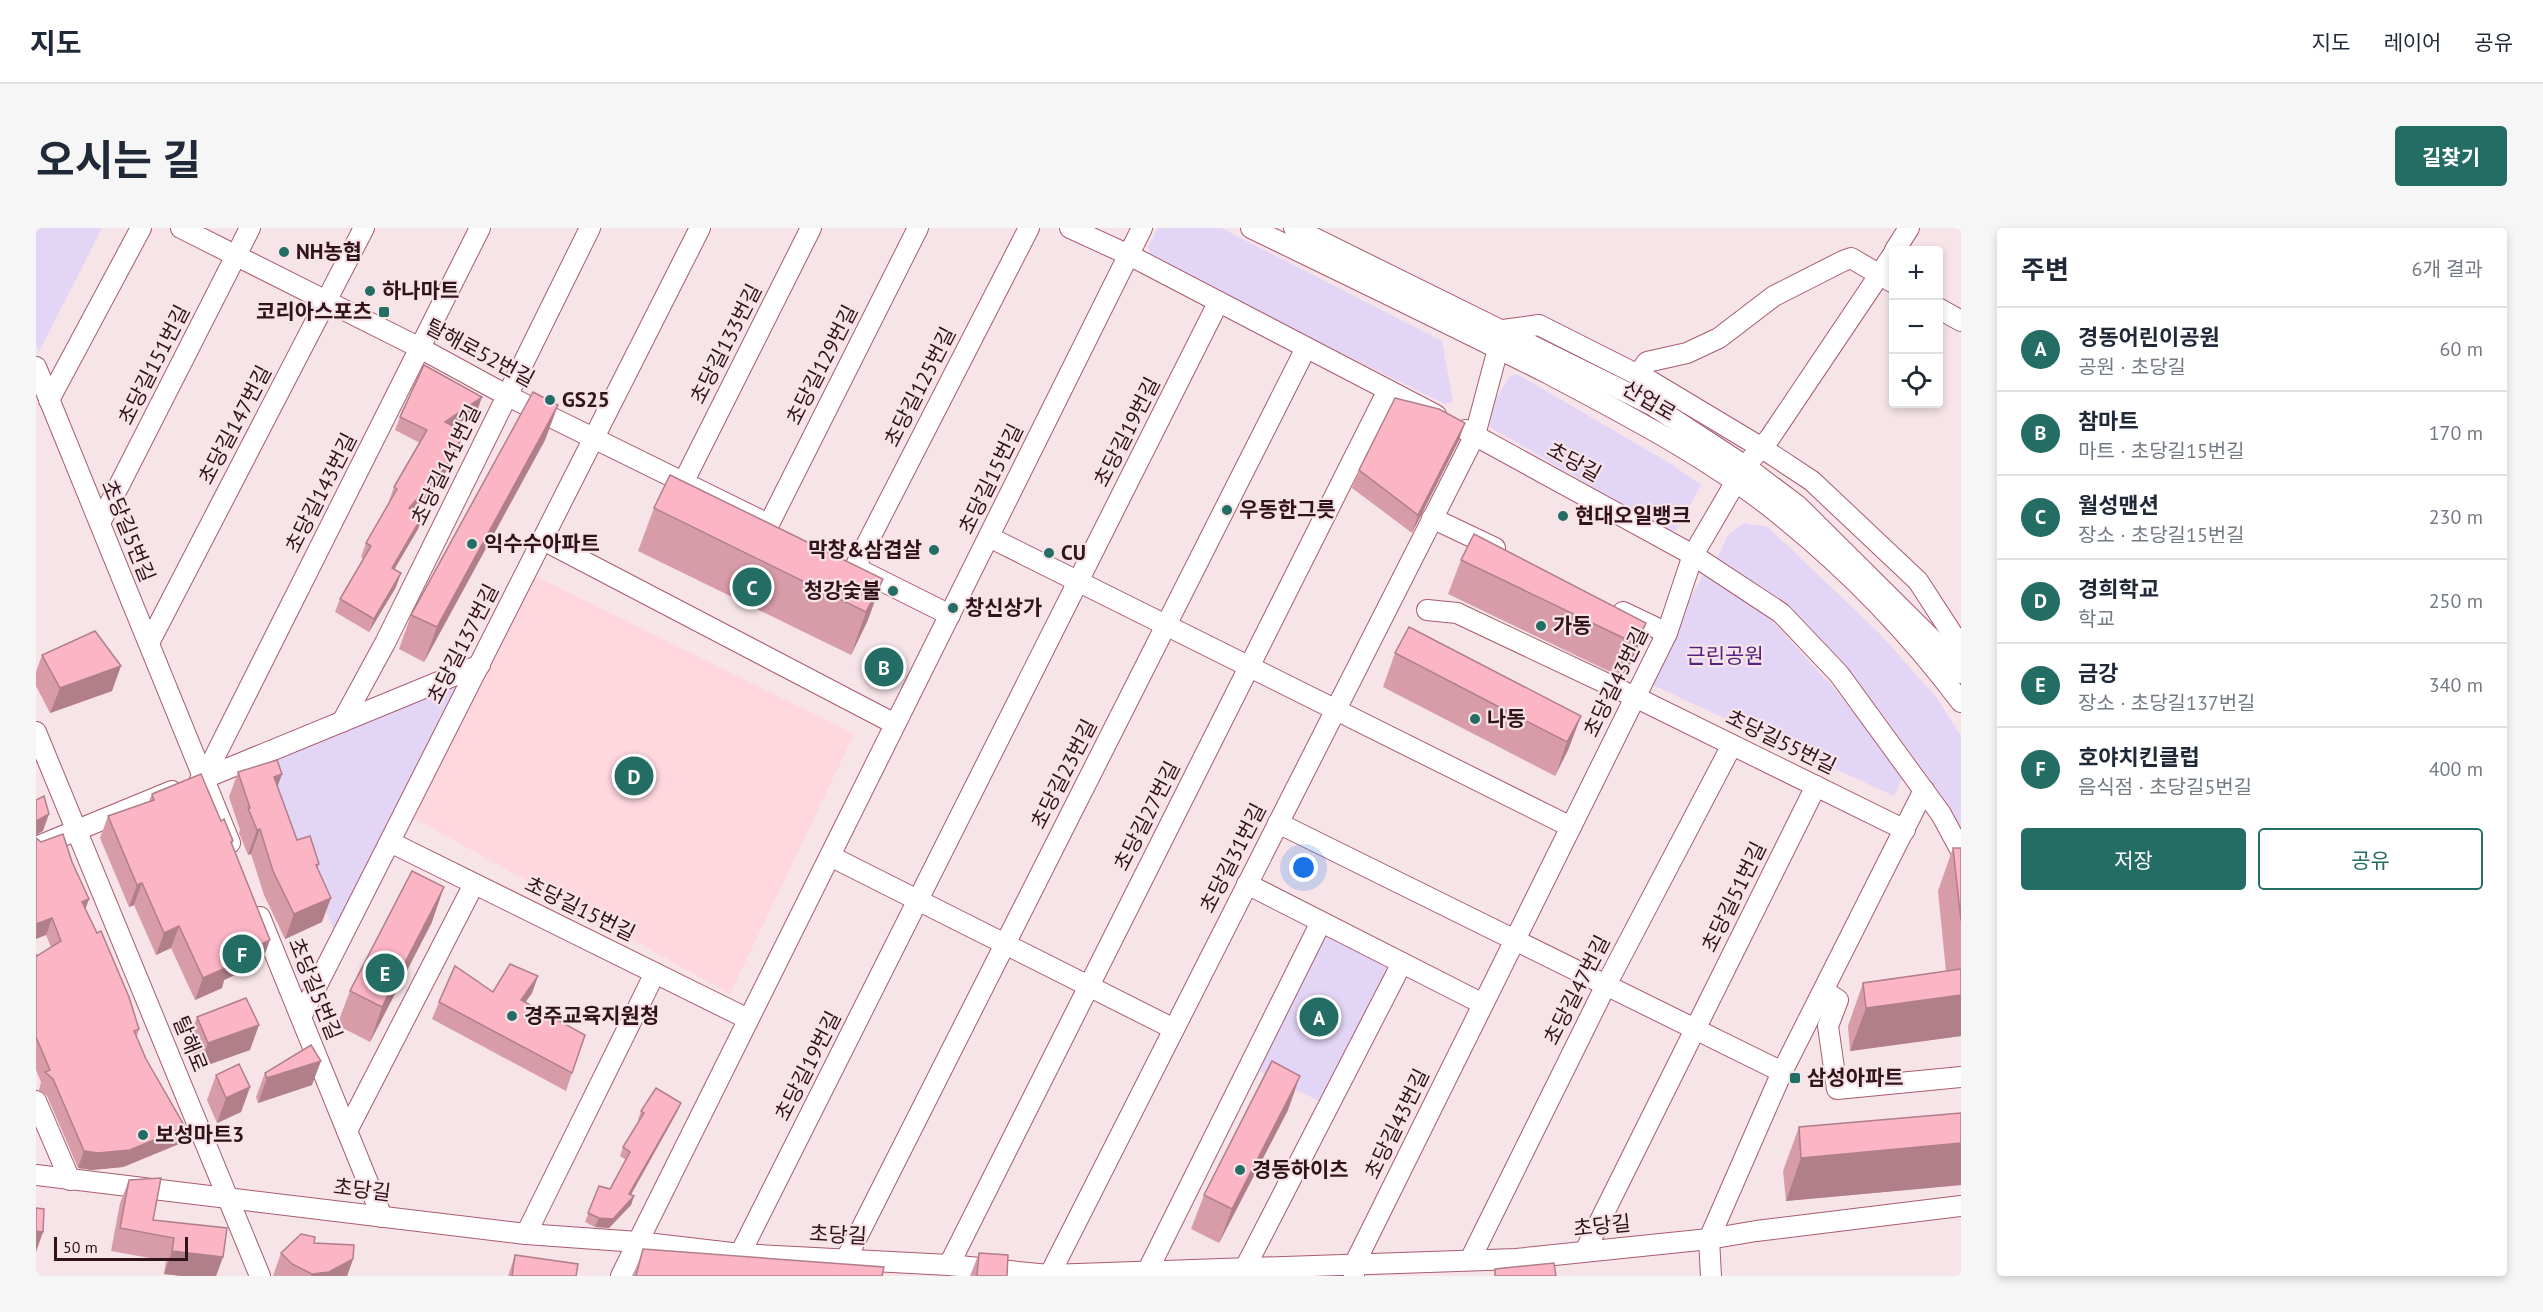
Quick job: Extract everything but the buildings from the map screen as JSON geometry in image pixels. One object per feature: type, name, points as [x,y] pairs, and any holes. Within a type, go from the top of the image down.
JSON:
[{"type":"street","points":[[49,400],[141,228]]},
{"type":"street","name":"탈해로52번길","points":[[181,228],[420,348],[508,396],[790,535]]},
{"type":"street","name":"초당길151번길","points":[[99,523],[250,228]]},
{"type":"street","name":"초당길147번길","points":[[149,643],[364,228]]},
{"type":"street","name":"초당길143번길","points":[[204,778],[480,228]]},
{"type":"street","name":"초당길141번길","points":[[342,722],[385,643],[590,228]]},
{"type":"street","name":"초당길137번길","points":[[301,1017],[700,228]]},
{"type":"street","name":"초당길133번길","points":[[684,481],[811,228]]},
{"type":"street","name":"초당길129번길","points":[[769,524],[918,228]]},
{"type":"street","name":"초당길125번길","points":[[855,567],[1029,228]]},
{"type":"street","name":"초당길","points":[[1070,228],[1129,255],[1475,435],[1693,555],[1781,613],[1839,674],[1941,814],[1961,850]]},
{"type":"street","name":"초당길15번길","points":[[621,1276],[1142,228]]},
{"type":"street","name":"산업로","points":[[1251,228],[1652,405],[1741,474],[1784,518],[1850,575],[1933,664],[1961,702]]},
{"type":"street","name":"산업로","points":[[1294,228],[1501,339]]},
{"type":"street","name":"초당길43번길","points":[[1898,246],[1909,228]]},
{"type":"street","points":[[1638,375],[1647,362],[1687,353],[1719,338],[1774,296],[1843,261],[1851,258],[1887,279]]},
{"type":"street","name":"초당길43번길","points":[[1354,1271],[1667,633],[1693,555],[1741,474],[1887,279]]},
{"type":"street","name":"초당길19번길","points":[[740,1254],[1218,303]]},
{"type":"street","points":[[1943,311],[1961,321]]},
{"type":"street","points":[[1501,339],[1539,325],[1638,375],[1762,448],[1812,481],[1918,581],[1953,635],[1961,674]]},
{"type":"street","name":"초당길31번길","points":[[1049,1275],[1475,435],[1501,339]]},
{"type":"street","name":"초당길23번길","points":[[846,1259],[1306,348]]},
{"type":"street","name":"초당길5번길","points":[[36,368],[239,865]]},
{"type":"street","name":"초당길27번길","points":[[949,1265],[1388,390]]},
{"type":"street","name":"산업로","points":[[1741,474],[1798,506],[1840,545],[1938,645],[1961,674]]},
{"type":"street","points":[[1432,518],[1507,555]]},
{"type":"street","points":[[988,537],[1571,827]]},
{"type":"street","points":[[543,540],[895,724]]},
{"type":"street","points":[[833,556],[950,615]]},
{"type":"street","points":[[1603,602],[1667,633]]},
{"type":"street","name":"초당길55번길","points":[[1427,610],[1457,613],[1635,697],[1905,830]]},
{"type":"street","points":[[36,847],[480,665]]},
{"type":"street","name":"탈해로","points":[[36,732],[41,753],[76,831],[260,1276]]},
{"type":"street","name":"초당길47번길","points":[[1470,1260],[1606,985],[1732,745]]},
{"type":"street","name":"초당길51번길","points":[[1585,1251],[1816,786]]},
{"type":"street","points":[[1711,1276],[1709,1239],[1782,1072],[1924,790]]},
{"type":"street","points":[[1278,823],[1782,1072]]},
{"type":"street","name":"초당길15번길","points":[[390,842],[748,1019]]},
{"type":"street","points":[[830,856],[1174,1029]]},
{"type":"street","points":[[347,1131],[474,884]]},
{"type":"street","points":[[1247,884],[1483,1004]]},
{"type":"street","name":"초당길5번길","points":[[252,898],[382,1217]]},
{"type":"street","points":[[1148,1270],[1321,922]]},
{"type":"street","points":[[1246,1266],[1402,963]]},
{"type":"street","points":[[526,1234],[655,973]]},
{"type":"street","points":[[1824,991],[1838,1000],[1827,1026],[1837,1089],[1961,1077]]},
{"type":"street","points":[[36,1101],[70,1180]]},
{"type":"street","name":"초당길","points":[[36,1175],[526,1234],[638,1242],[740,1254],[949,1265],[1049,1275],[1246,1266],[1354,1271],[1470,1260],[1516,1259],[1709,1239],[1756,1231],[1961,1206]]},
{"type":"shaded area","points":[[532,574],[854,734],[730,994],[414,818]]},
{"type":"green space","points":[[36,228],[102,228],[39,352],[36,346]]},
{"type":"green space","points":[[1158,228],[1221,228],[1442,341],[1453,402],[1445,404],[1152,260],[1148,247]]},
{"type":"green space","points":[[1517,374],[1671,464],[1701,485],[1677,530],[1668,531],[1490,427],[1487,413],[1510,376]]},
{"type":"green space","points":[[1744,523],[1768,527],[1878,632],[1936,697],[1961,736],[1961,837],[1936,788],[1881,712],[1801,624],[1717,558],[1728,535]]},
{"type":"green space","name":"근린공원","points":[[1707,567],[1772,621],[1833,687],[1904,775],[1894,796],[1646,682]]},
{"type":"green space","points":[[459,682],[337,937],[260,760]]},
{"type":"green space","points":[[1320,932],[1388,968],[1319,1101],[1251,1067]]},
{"type":"place","name":"NH농협","points":[[284,252]]},
{"type":"place","name":"하나마트","points":[[370,291]]},
{"type":"place","name":"코리아스포츠","points":[[384,312]]},
{"type":"place","name":"GS25","points":[[550,400]]},
{"type":"place","name":"우동한그릇","points":[[1227,510]]},
{"type":"place","name":"현대오일뱅크","points":[[1563,516]]},
{"type":"place","name":"익수수아파트","points":[[472,544]]},
{"type":"place","name":"막창&삼겹살","points":[[934,550]]},
{"type":"place","name":"CU","points":[[1049,553]]},
{"type":"place","name":"월성맨션","points":[[752,587]]},
{"type":"place","name":"청강숯불","points":[[893,591]]},
{"type":"place","name":"창신상가","points":[[953,608]]},
{"type":"place","name":"가동","points":[[1541,626]]},
{"type":"place","name":"참마트","points":[[884,667]]},
{"type":"place","name":"나동","points":[[1475,719]]},
{"type":"place","name":"경희학교","points":[[634,776]]},
{"type":"place","name":"호야치킨클럽","points":[[242,954]]},
{"type":"place","name":"금강","points":[[385,973]]},
{"type":"place","name":"경주교육지원청","points":[[512,1016]]},
{"type":"place","name":"경동어린이공원","points":[[1319,1017]]},
{"type":"place","name":"삼성아파트","points":[[1795,1078]]},
{"type":"place","name":"보성마트3","points":[[143,1135]]},
{"type":"place","name":"경동하이츠","points":[[1240,1170]]}]
